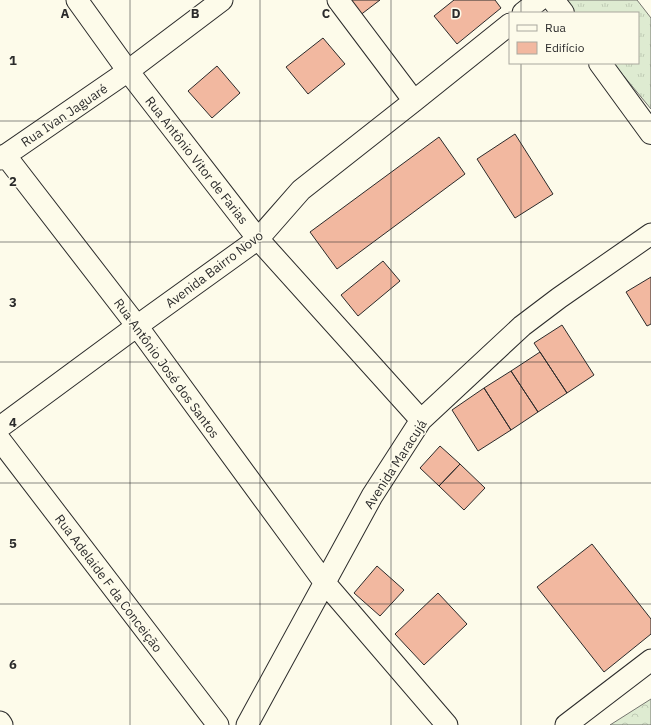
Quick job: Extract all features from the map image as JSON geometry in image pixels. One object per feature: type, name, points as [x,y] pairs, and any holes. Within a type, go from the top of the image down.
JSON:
[{"type":"street","name":"Rua Antônio Vitor de Farias","points":[[77,0],[128,71],[258,239],[422,420]]},
{"type":"street","name":"Rua Ivan Jaguaré","points":[[3,157],[128,71],[222,0]]},
{"type":"street","points":[[338,0],[414,101]]},
{"type":"street","points":[[524,12],[539,0]]},
{"type":"street","points":[[553,0],[562,12]]},
{"type":"street","name":"Avenida Bairro Novo","points":[[0,427],[258,239],[300,190],[509,25]]},
{"type":"street","points":[[601,64],[651,133]]},
{"type":"street","name":"Rua Antônio José dos Santos","points":[[3,157],[137,326],[325,583],[447,725]]},
{"type":"street","name":"Avenida Maracujá","points":[[247,725],[372,496],[422,420],[522,326],[559,298],[651,234]]},
{"type":"street","name":"Rua Adelaide F da Conceição","points":[[0,440],[218,725]]},
{"type":"street","points":[[566,725],[651,660]]},
{"type":"green space","points":[[561,0],[637,0],[651,18],[651,109],[614,64],[639,64],[639,12],[570,12]]},
{"type":"green space","points":[[651,699],[651,725],[610,725]]},
{"type":"building","points":[[347,0],[380,0],[359,16]]},
{"type":"building","points":[[454,0],[495,0],[501,8],[457,44],[434,16]]},
{"type":"building","points":[[323,38],[345,64],[308,94],[286,67]]},
{"type":"building","points":[[217,66],[240,93],[212,118],[188,91]]},
{"type":"building","points":[[515,134],[553,194],[515,218],[477,159]]},
{"type":"building","points":[[439,137],[465,174],[337,269],[310,232]]},
{"type":"building","points":[[383,261],[400,281],[358,316],[341,295]]},
{"type":"building","points":[[651,277],[651,324],[647,326],[626,292]]},
{"type":"building","points":[[562,325],[594,375],[567,393],[534,343]]},
{"type":"building","points":[[540,352],[567,393],[538,412],[511,371]]},
{"type":"building","points":[[511,371],[538,412],[511,430],[484,388]]},
{"type":"building","points":[[484,388],[511,430],[478,451],[452,410]]},
{"type":"building","points":[[440,446],[460,464],[439,486],[420,468]]},
{"type":"building","points":[[460,464],[485,488],[464,510],[439,486]]},
{"type":"building","points":[[592,544],[651,619],[651,634],[604,672],[537,587]]},
{"type":"building","points":[[377,566],[404,590],[380,616],[354,593]]},
{"type":"building","points":[[438,593],[467,624],[424,665],[395,634]]}]
